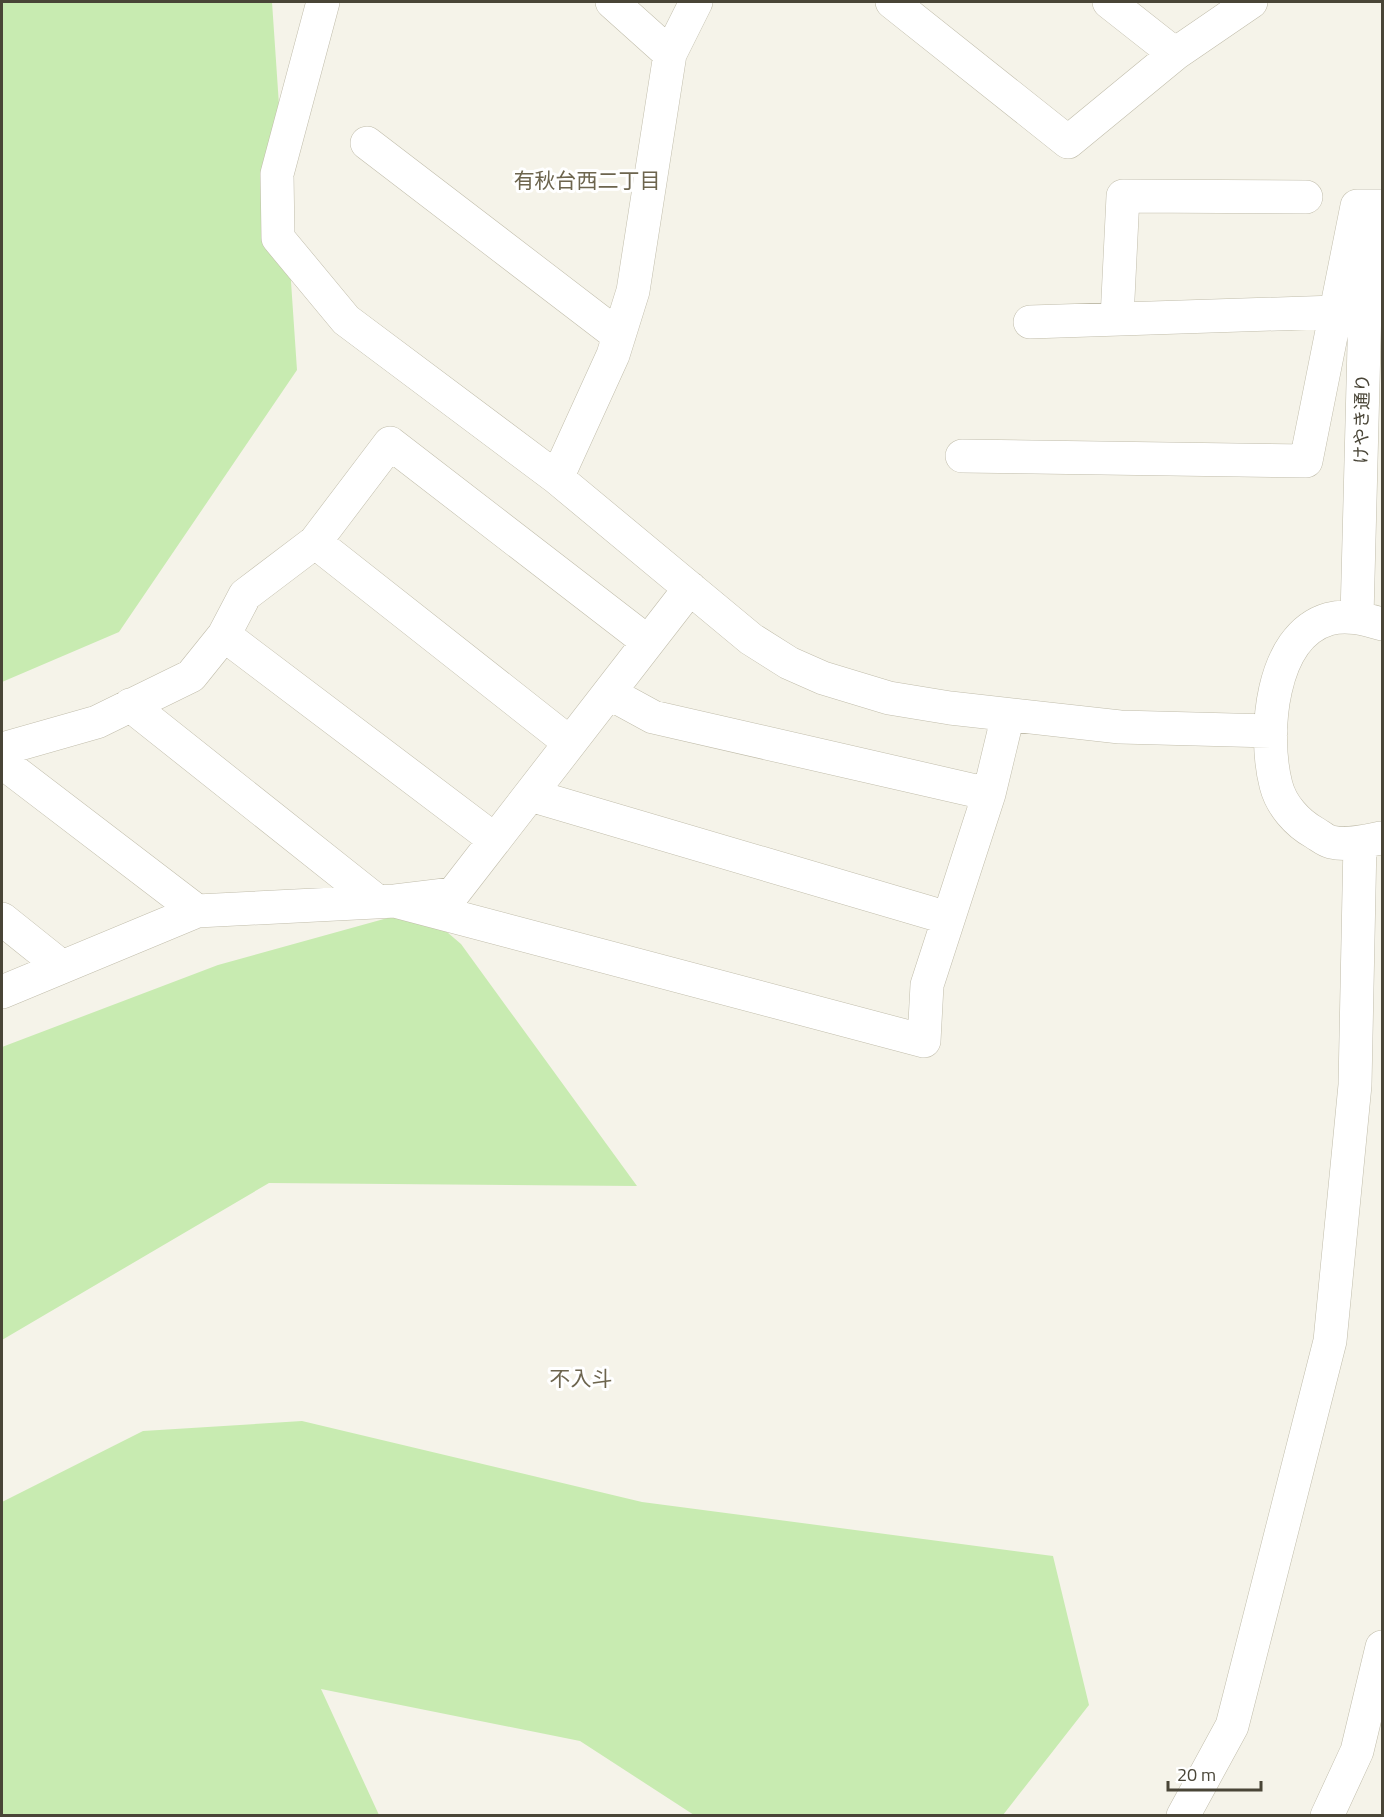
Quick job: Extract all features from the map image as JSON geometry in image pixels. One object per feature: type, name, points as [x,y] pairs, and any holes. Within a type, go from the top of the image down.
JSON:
[{"type":"street","points":[[323,2],[277,174],[278,238],[346,321],[557,478],[768,651],[822,678],[889,698],[1008,715],[1119,727],[1271,731]]},
{"type":"street","points":[[612,2],[670,54]]},
{"type":"street","points":[[557,478],[613,355],[633,291],[670,54],[696,2]]},
{"type":"street","points":[[892,2],[1068,142],[1175,54],[1251,2]]},
{"type":"street","points":[[1109,2],[1175,54]]},
{"type":"street","points":[[368,143],[619,336]]},
{"type":"street","points":[[1117,319],[1123,196],[1306,197]]},
{"type":"street","points":[[962,456],[1306,461],[1357,206],[1383,206]]},
{"type":"street","name":"けやき通り","points":[[1370,620],[1372,461],[1365,306],[1383,223]]},
{"type":"street","points":[[1030,322],[1336,312]]},
{"type":"street","points":[[2,749],[97,722],[190,676],[224,635],[244,596],[315,542],[390,443],[648,642]]},
{"type":"street","points":[[315,542],[570,743]]},
{"type":"street","points":[[2,992],[197,911],[387,901],[453,894],[690,588]]},
{"type":"street","points":[[1183,1815],[1232,1726],[1330,1341],[1355,1085],[1372,840],[1330,842],[1307,828],[1286,808],[1276,786],[1271,731],[1272,707],[1283,664],[1294,644],[1311,628],[1329,619],[1370,620]]},
{"type":"street","points":[[224,635],[495,840]]},
{"type":"street","points":[[609,693],[653,717],[989,794]]},
{"type":"street","points":[[130,705],[387,901],[924,1041],[927,985],[989,794],[1008,715]]},
{"type":"street","points":[[2,762],[197,911]]},
{"type":"street","points":[[530,795],[948,918]]},
{"type":"street","points":[[2,919],[62,968]]},
{"type":"street","points":[[1327,1815],[1358,1751],[1382,1648]]},
{"type":"green space","points":[[2,2],[272,2],[297,370],[119,632],[2,682]]},
{"type":"green space","points":[[420,909],[461,944],[637,1186],[269,1183],[2,1340],[2,1047],[218,965]]},
{"type":"green space","points":[[302,1421],[642,1502],[1053,1556],[1089,1705],[1003,1815],[694,1815],[580,1741],[321,1689],[379,1815],[2,1815],[2,1502],[143,1431]]},
{"type":"district","name":"有秋台西二丁目","points":[[587,181]]},
{"type":"district","name":"不入斗","points":[[581,1379]]}]
